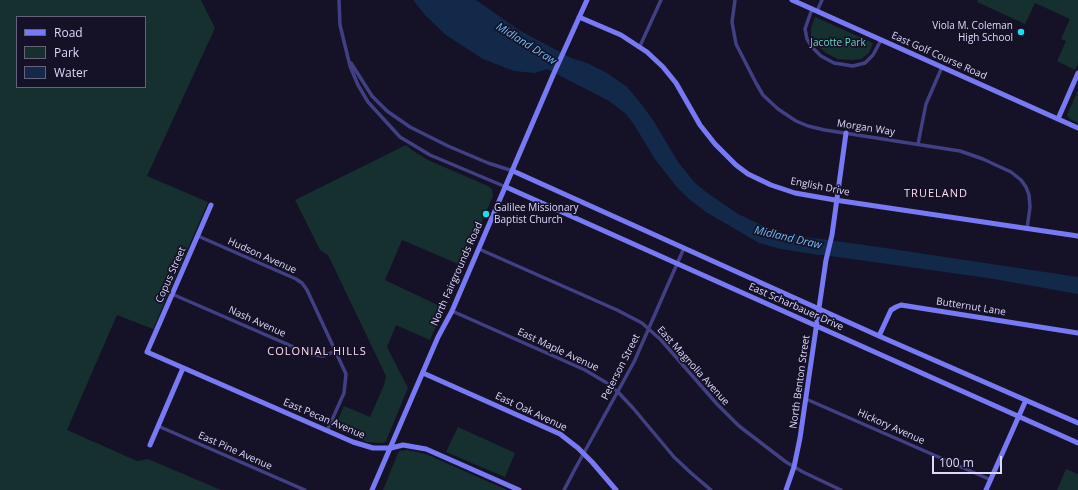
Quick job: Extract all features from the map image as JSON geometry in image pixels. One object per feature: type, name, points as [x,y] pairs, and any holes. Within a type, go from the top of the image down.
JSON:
[{"type":"street","points":[[339,0],[340,25],[348,59],[358,85],[368,102],[400,136],[430,154],[506,187]]},
{"type":"street","name":"North Fairgrounds Road","points":[[372,490],[442,328],[452,311],[562,54],[587,0]]},
{"type":"street","points":[[640,46],[661,0]]},
{"type":"street","name":"Morgan Way","points":[[735,0],[732,18],[734,39],[746,65],[763,95],[778,109],[796,121],[819,128],[965,152],[1000,166],[1015,174],[1026,187],[1030,199],[1027,229]]},
{"type":"street","name":"East Golf Course Road","points":[[792,0],[1078,128]]},
{"type":"street","points":[[822,0],[814,10],[805,29],[807,40],[821,56],[834,63],[850,66],[864,63],[873,55],[881,40]]},
{"type":"street","name":"English Drive","points":[[579,17],[610,30],[640,46],[659,63],[678,86],[708,136],[718,148],[736,165],[777,188],[795,193],[835,200],[1078,236]]},
{"type":"street","points":[[348,59],[372,96],[387,111],[410,127],[448,146],[488,163],[513,171]]},
{"type":"street","points":[[918,144],[926,104],[942,67]]},
{"type":"street","points":[[1058,119],[1078,73]]},
{"type":"street","name":"North Benton Street","points":[[786,490],[794,467],[806,399],[846,133]]},
{"type":"street","name":"East Scharbauer Drive","points":[[513,171],[879,336],[1078,423]]},
{"type":"street","name":"East Scharbauer Drive","points":[[506,187],[1078,444]]},
{"type":"street","name":"Copus Street","points":[[147,352],[211,206]]},
{"type":"street","name":"Hudson Avenue","points":[[198,236],[296,279],[308,291],[346,371],[344,393],[327,431]]},
{"type":"street","name":"Peterson Street","points":[[564,490],[634,362],[684,248]]},
{"type":"street","name":"East Magnolia Avenue","points":[[479,249],[627,314],[649,329],[672,351],[726,414],[764,446],[794,467],[841,490]]},
{"type":"street","name":"Nash Avenue","points":[[172,294],[311,355],[323,356],[336,351]]},
{"type":"street","name":"Butternut Lane","points":[[879,336],[891,310],[896,306],[901,305],[1078,333]]},
{"type":"street","name":"East Maple Avenue","points":[[452,311],[585,370],[607,383],[618,392],[674,457],[690,473],[711,490]]},
{"type":"street","name":"East Pecan Avenue","points":[[147,352],[327,431],[365,446],[391,448],[403,445],[426,449],[519,490]]},
{"type":"street","points":[[150,445],[183,368]]},
{"type":"street","name":"East Oak Avenue","points":[[423,373],[550,429],[569,440],[584,453],[616,490]]},
{"type":"street","name":"Hickory Avenue","points":[[806,399],[991,480]]},
{"type":"street","points":[[986,490],[1026,400]]},
{"type":"street","name":"East Pine Avenue","points":[[158,426],[305,490]]},
{"type":"green space","points":[[0,0],[201,0],[215,28],[147,176],[208,202],[153,329],[117,315],[67,430],[137,461],[148,459],[221,490],[0,490]]},
{"type":"green space","points":[[978,0],[1078,0],[1078,63],[1075,70],[1057,61],[1066,41],[1061,39],[1070,19],[1035,3],[1025,24],[977,2]]},
{"type":"green space","name":"Jacotte Park","points":[[815,17],[873,43],[869,53],[861,59],[852,60],[838,59],[826,53],[816,45],[811,36],[811,28]]},
{"type":"green space","points":[[1078,90],[1078,123],[1070,119],[1067,115]]},
{"type":"green space","points":[[406,145],[430,161],[488,186],[492,189],[493,196],[463,266],[402,240],[385,280],[444,308],[430,340],[396,325],[387,347],[408,388],[386,441],[383,443],[367,442],[336,429],[335,426],[344,406],[370,417],[384,385],[386,376],[328,255],[320,250],[295,200]]},
{"type":"green space","points":[[458,427],[515,453],[505,477],[446,452]]},
{"type":"green space","points":[[407,450],[426,454],[507,490],[383,490],[398,453],[400,451]]},
{"type":"green space","points":[[1066,469],[1078,474],[1078,490],[1057,490]]},
{"type":"water","name":"Midland Draw","points":[[413,0],[476,0],[519,30],[571,58],[587,63],[607,73],[627,87],[642,105],[653,120],[678,162],[695,183],[738,214],[774,231],[798,236],[1078,277],[1078,294],[988,278],[781,249],[759,243],[706,212],[689,199],[675,185],[655,159],[633,123],[625,113],[609,101],[547,69],[535,73],[514,71],[483,59],[446,35],[425,15]]},
{"type":"place","name":"Viola M. Coleman High School","points":[[1021,32]]},
{"type":"place","name":"Galilee Missionary Baptist Church","points":[[486,214]]},
{"type":"district","name":"TRUELAND","points":[[936,194]]},
{"type":"district","name":"COLONIAL HILLS","points":[[317,352]]}]
